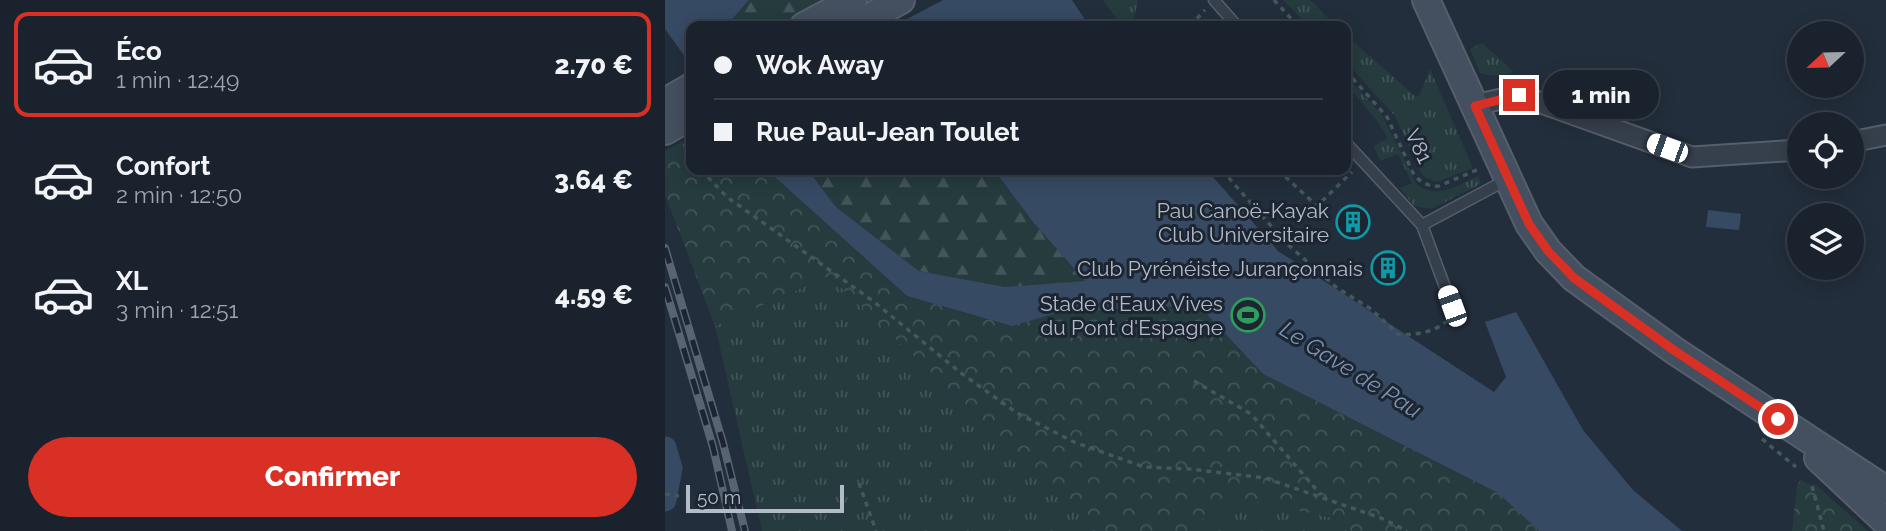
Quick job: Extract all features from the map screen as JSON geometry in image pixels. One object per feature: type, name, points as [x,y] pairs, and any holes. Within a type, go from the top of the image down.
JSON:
[{"type":"main road","points":[[813,21],[853,0]]},
{"type":"main road","points":[[863,21],[901,0]]},
{"type":"main road","points":[[1426,0],[1529,224],[1548,251],[1574,278],[1675,351],[1886,490]]},
{"type":"main road","points":[[665,102],[686,91]]},
{"type":"main road","points":[[665,131],[686,119]]},
{"type":"main road","points":[[1791,428],[1821,462],[1886,522]]},
{"type":"street","points":[[1475,106],[1519,95],[1692,157],[1787,151]]},
{"type":"street","points":[[1864,139],[1886,135]]},
{"type":"lane","points":[[1214,0],[1233,21]]},
{"type":"lane","points":[[1351,148],[1422,225],[1452,306]]},
{"type":"lane","points":[[1422,225],[1508,179]]},
{"type":"path","points":[[1195,21],[1214,0]]},
{"type":"path","points":[[1274,0],[1293,21]]},
{"type":"path","name":"V81","points":[[1351,77],[1387,117],[1414,175],[1421,182],[1432,187],[1439,186],[1484,167]]},
{"type":"path","points":[[1351,173],[1363,161]]},
{"type":"path","points":[[706,175],[727,197],[873,301],[961,373],[1017,413],[1074,442],[1144,467],[1265,478],[1381,518],[1407,531]]},
{"type":"path","points":[[1226,175],[1285,242],[1337,288],[1371,309],[1399,335],[1427,332],[1440,327],[1451,318],[1452,306]]},
{"type":"path","points":[[1283,175],[1317,206],[1349,175]]},
{"type":"path","points":[[1194,382],[1251,414],[1321,496]]},
{"type":"path","points":[[1809,477],[1824,531]]},
{"type":"path","points":[[859,483],[876,531]]},
{"type":"path","points":[[665,494],[679,496]]},
{"type":"green space","points":[[749,0],[854,0],[878,21],[730,21]]},
{"type":"green space","points":[[1103,0],[1138,0],[1134,18],[1137,21],[1118,21]]},
{"type":"green space","points":[[1283,0],[1310,0],[1331,21],[1304,21]]},
{"type":"green space","points":[[1351,39],[1416,97],[1420,94],[1430,69],[1473,168],[1437,182],[1426,178],[1421,173],[1395,116],[1351,68]]},
{"type":"green space","points":[[1482,43],[1514,72],[1497,76],[1480,73],[1470,49]]},
{"type":"green space","points":[[1351,81],[1382,115],[1416,184],[1432,191],[1447,190],[1478,176],[1481,184],[1431,209],[1414,206],[1400,188],[1412,183],[1398,154],[1380,161],[1374,146],[1388,138],[1351,90]]},
{"type":"green space","points":[[686,140],[686,175],[773,175],[907,296],[1012,326],[1057,313],[1198,305],[1263,374],[1498,493],[1539,531],[1351,531],[1337,519],[1232,496],[1187,531],[1099,531],[829,276],[715,326],[665,195],[665,151]]},
{"type":"green space","points":[[812,175],[998,175],[1033,222],[1086,282],[1005,287],[919,271],[836,207]]},
{"type":"green space","points":[[829,276],[1099,531],[762,531],[715,326]]},
{"type":"green space","points":[[1800,480],[1813,486],[1815,484],[1868,531],[1792,531]]},
{"type":"green space","points":[[1232,495],[1337,519],[1351,531],[1187,531]]},
{"type":"water","points":[[665,0],[749,0],[730,21],[686,21],[686,58],[665,29]]},
{"type":"water","points":[[854,0],[1072,0],[1086,21],[878,21]]},
{"type":"water","name":"Le Gave de Pau","points":[[773,175],[812,175],[836,207],[919,271],[1005,287],[1085,281],[1033,222],[998,175],[1211,175],[1278,251],[1494,392],[1506,377],[1485,322],[1516,312],[1583,430],[1633,490],[1682,531],[1539,531],[1498,493],[1263,374],[1198,305],[1057,313],[1012,326],[907,296]]},
{"type":"water","points":[[1708,210],[1741,214],[1739,230],[1706,227]]},
{"type":"pier","points":[[851,0],[943,0],[903,21],[874,21]]},
{"type":"waterway","points":[[665,448],[671,468],[665,500]]},
{"type":"railway","points":[[665,248],[723,443],[745,531]]},
{"type":"railway","points":[[665,287],[713,447],[732,531]]},
{"type":"place","name":"Pau Canoë-Kayak Club Universitaire","points":[[1353,222]]},
{"type":"place","name":"Club Pyrénéiste Jurançonnais","points":[[1388,268]]},
{"type":"place","name":"Stade d'Eaux Vives du Pont d'Espagne","points":[[1248,315]]},
{"type":"route","points":[[1519,95],[1475,106],[1529,224],[1548,251],[1574,278],[1675,351],[1778,419]]}]
